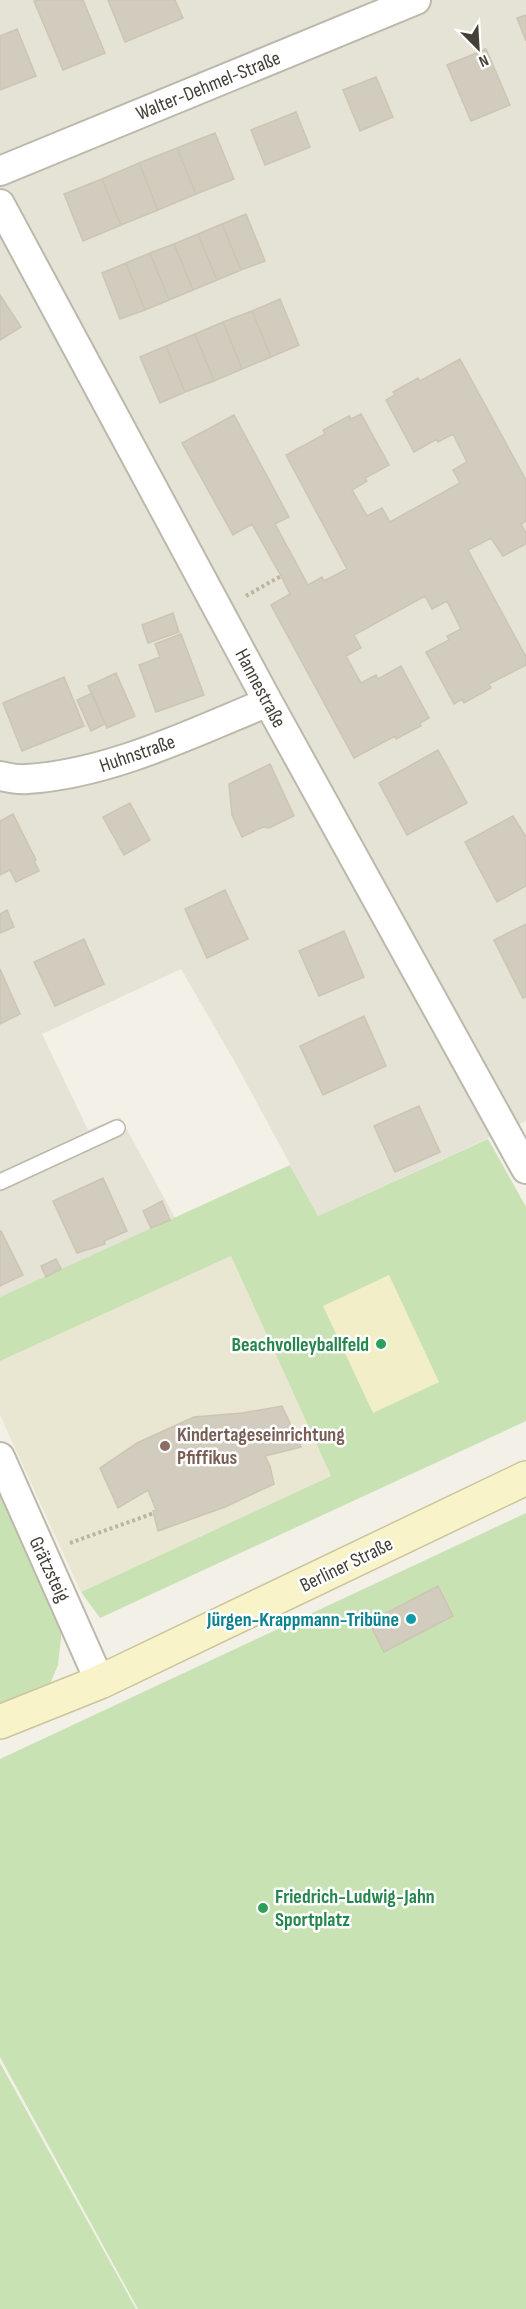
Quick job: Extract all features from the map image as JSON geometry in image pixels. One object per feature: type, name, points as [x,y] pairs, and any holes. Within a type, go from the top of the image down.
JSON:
[{"type":"street","name":"Walter-Dehmel-Straße","points":[[0,171],[416,0]]},
{"type":"street","name":"Hannestraße","points":[[0,204],[268,702],[526,1169]]},
{"type":"street","name":"Huhnstraße","points":[[0,776],[25,780],[69,774],[98,766],[168,742],[268,702]]},
{"type":"street","name":"Grätzsteig","points":[[0,1457],[100,1682]]},
{"type":"street","name":"Berliner Straße","points":[[0,1722],[100,1682],[526,1478]]},
{"type":"lane","points":[[0,1182],[117,1128]]},
{"type":"path","points":[[220,611],[281,576]]},
{"type":"path","points":[[42,1553],[154,1513]]},
{"type":"shaded area","points":[[0,0],[526,0],[526,1121],[318,1216],[236,1064],[181,969],[42,1034],[88,1130],[120,1117],[175,1218],[0,1297]]},
{"type":"shaded area","name":"Kindertageseinrichtung Pfiffikus","points":[[231,1256],[331,1476],[81,1592],[0,1415],[0,1361]]},
{"type":"green space","points":[[488,1139],[526,1207],[526,1421],[100,1618],[81,1592],[331,1476],[231,1256],[0,1361],[0,1297],[290,1165],[318,1216]]},
{"type":"green space","points":[[0,1492],[62,1629],[58,1665],[50,1684],[0,1704]]},
{"type":"green space","name":"Friedrich-Ludwig-Jahn Sportplatz","points":[[526,1513],[526,2309],[138,2309],[0,2057],[0,1759]]},
{"type":"green space","points":[[0,2063],[136,2309],[0,2309]]},
{"type":"sand","name":"Beachvolleyballfeld","points":[[389,1275],[439,1382],[373,1413],[323,1306]]},
{"type":"building","points":[[83,0],[105,53],[63,70],[34,1]]},
{"type":"building","points":[[108,0],[175,0],[183,18],[125,42]]},
{"type":"building","points":[[526,15],[526,41],[517,18]]},
{"type":"building","points":[[17,29],[36,76],[0,90],[0,36]]},
{"type":"building","points":[[486,49],[510,105],[471,121],[447,65]]},
{"type":"building","points":[[376,77],[393,117],[360,131],[343,90]]},
{"type":"building","points":[[296,112],[310,147],[265,165],[251,130]]},
{"type":"building","points":[[215,133],[234,179],[196,194],[177,148]]},
{"type":"building","points":[[177,148],[196,194],[158,210],[139,163]]},
{"type":"building","points":[[139,163],[158,210],[121,225],[102,179]]},
{"type":"building","points":[[102,179],[121,225],[83,241],[64,194]]},
{"type":"building","points":[[246,214],[265,261],[241,270],[222,224]]},
{"type":"building","points":[[222,224],[241,270],[217,280],[198,234]]},
{"type":"building","points":[[198,234],[217,280],[193,290],[174,244]]},
{"type":"building","points":[[174,244],[193,290],[169,300],[150,253]]},
{"type":"building","points":[[150,253],[169,300],[145,310],[126,263]]},
{"type":"building","points":[[126,263],[145,310],[120,319],[102,273]]},
{"type":"building","points":[[0,295],[21,327],[0,340]]},
{"type":"building","points":[[280,299],[299,345],[271,357],[252,311]]},
{"type":"building","points":[[252,311],[271,357],[242,369],[223,322]]},
{"type":"building","points":[[223,322],[242,369],[214,381],[195,334]]},
{"type":"building","points":[[195,334],[214,381],[185,392],[166,346]]},
{"type":"building","points":[[166,346],[185,392],[160,403],[140,357]]},
{"type":"building","points":[[460,359],[526,480],[526,521],[521,524],[526,533],[526,544],[503,556],[491,538],[468,550],[526,657],[526,665],[489,684],[491,688],[464,703],[462,699],[454,704],[426,652],[449,640],[447,636],[461,629],[447,601],[432,609],[425,596],[354,635],[361,648],[346,656],[361,683],[376,675],[378,679],[401,666],[429,718],[420,723],[421,726],[396,739],[395,736],[354,758],[271,605],[290,594],[281,576],[252,524],[233,535],[182,443],[234,415],[289,517],[275,524],[308,585],[322,577],[324,581],[347,569],[286,455],[325,434],[323,430],[349,416],[351,419],[361,414],[389,465],[365,478],[367,481],[352,490],[367,516],[382,508],[390,522],[460,483],[453,470],[467,462],[453,434],[438,442],[437,439],[414,452],[386,400],[395,395],[393,392],[418,378],[420,381]]},
{"type":"building","points":[[173,613],[179,632],[148,643],[142,625]]},
{"type":"building","points":[[181,634],[204,695],[156,712],[139,665],[160,657],[155,644]]},
{"type":"building","points":[[116,673],[135,716],[107,728],[88,686]]},
{"type":"building","points":[[64,677],[84,726],[22,751],[3,703]]},
{"type":"building","points":[[92,693],[105,724],[91,731],[77,700]]},
{"type":"building","points":[[438,750],[467,803],[407,835],[379,783]]},
{"type":"building","points":[[270,764],[294,816],[242,837],[232,815],[229,784]]},
{"type":"building","points":[[130,803],[150,840],[124,855],[103,817]]},
{"type":"building","points":[[13,814],[36,860],[34,861],[39,871],[16,882],[10,870],[0,875],[0,821]]},
{"type":"building","points":[[513,816],[526,837],[526,886],[497,902],[465,842]]},
{"type":"building","points":[[225,890],[248,939],[207,958],[185,909]]},
{"type":"building","points":[[7,910],[14,927],[0,933],[0,914]]},
{"type":"building","points":[[526,924],[526,997],[523,998],[494,940]]},
{"type":"building","points":[[344,931],[364,977],[319,996],[299,951]]},
{"type":"building","points":[[84,939],[104,984],[55,1006],[34,962]]},
{"type":"building","points":[[0,969],[20,1014],[0,1024]]},
{"type":"building","points":[[364,1016],[386,1066],[323,1095],[300,1046]]},
{"type":"building","points":[[419,1106],[440,1152],[395,1172],[374,1126]]},
{"type":"building","points":[[103,1178],[127,1231],[104,1241],[105,1244],[77,1253],[53,1201]]},
{"type":"building","points":[[162,1201],[170,1220],[151,1228],[143,1211]]},
{"type":"building","points":[[0,1232],[23,1275],[0,1286]]},
{"type":"building","points":[[56,1259],[61,1269],[46,1277],[41,1266]]},
{"type":"building","points":[[282,1406],[301,1447],[265,1456],[274,1484],[225,1507],[158,1531],[153,1511],[156,1510],[148,1490],[118,1508],[100,1468],[137,1443],[194,1417],[242,1413]]},
{"type":"building","name":"Jürgen-Krappmann-Tribüne","points":[[438,1586],[453,1616],[384,1652],[369,1622]]},
{"type":"place","name":"Beachvolleyballfeld","points":[[381,1344]]},
{"type":"place","name":"Kindertageseinrichtung Pfiffikus","points":[[165,1446]]},
{"type":"place","name":"Jürgen-Krappmann-Tribüne","points":[[411,1619]]},
{"type":"place","name":"Friedrich-Ludwig-Jahn Sportplatz","points":[[263,1908]]}]
